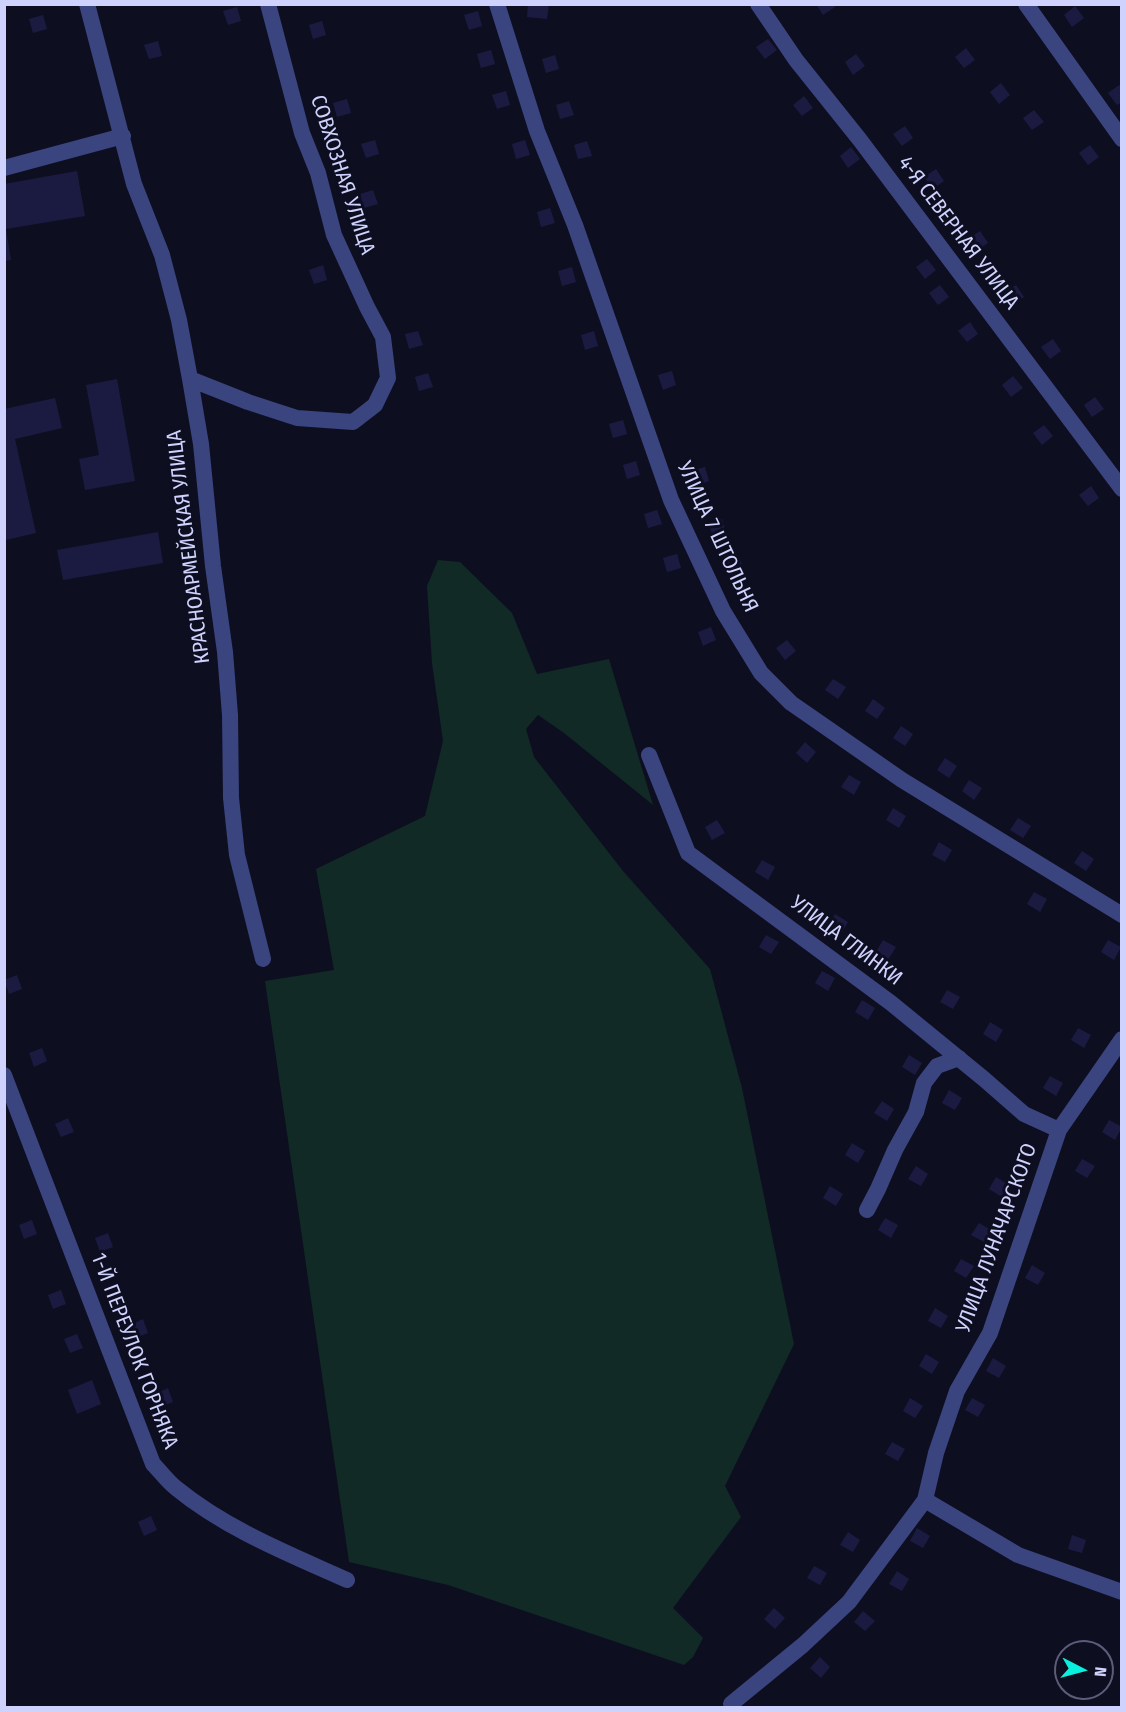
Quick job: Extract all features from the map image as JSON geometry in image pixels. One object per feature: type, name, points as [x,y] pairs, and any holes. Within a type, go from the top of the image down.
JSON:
[{"type":"street","name":"КРАСНОАРМЕЙСКАЯ УЛИЦА","points":[[87,4],[134,184],[162,255],[190,379],[201,444],[213,566],[225,652],[230,715],[231,798],[237,855],[263,959]]},
{"type":"street","name":"СОВХОЗНАЯ УЛИЦА","points":[[190,379],[248,402],[297,417],[353,422],[375,405],[388,378],[384,338],[334,235],[318,173],[302,133],[268,4]]},
{"type":"street","name":"УЛИЦА 7 ШТОЛЬНЯ","points":[[497,4],[537,131],[575,225],[671,500],[723,611],[761,673],[791,703],[902,780],[1122,915]]},
{"type":"street","name":"4-Я СЕВЕРНАЯ УЛИЦА","points":[[758,4],[796,60],[860,140],[1122,489]]},
{"type":"street","points":[[1026,4],[1122,139]]},
{"type":"street","points":[[4,168],[123,136]]},
{"type":"street","name":"УЛИЦА ГЛИНКИ","points":[[649,755],[688,853],[891,1003],[1024,1114],[1059,1130]]},
{"type":"street","points":[[1059,1130],[1122,1039]]},
{"type":"street","points":[[867,1210],[916,1112],[924,1083],[937,1066],[959,1058]]},
{"type":"street","name":"1-Й ПЕРЕУЛОК ГОРНЯКА","points":[[4,1075],[153,1464],[174,1487],[213,1514],[285,1552],[347,1580]]},
{"type":"street","name":"УЛИЦА ЛУНАЧАРСКОГО","points":[[732,1704],[803,1645],[849,1602],[925,1500],[936,1453],[957,1391],[990,1333],[1059,1130]]},
{"type":"street","points":[[925,1500],[1018,1555],[1122,1592]]},
{"type":"street","points":[[745,1693],[754,1707]]},
{"type":"green space","points":[[438,560],[460,562],[512,613],[537,674],[609,659],[653,805],[564,733],[538,715],[526,729],[534,757],[623,871],[710,969],[742,1088],[794,1344],[725,1486],[741,1517],[673,1608],[703,1638],[693,1657],[684,1665],[448,1585],[349,1562],[265,981],[334,970],[316,869],[425,816],[443,741],[432,663],[427,586]]},
{"type":"building","points":[[528,4],[549,4],[547,19],[527,17]]},
{"type":"building","points":[[816,4],[833,4],[835,7],[823,15]]},
{"type":"building","points":[[1075,6],[1084,18],[1072,27],[1064,15]]},
{"type":"building","points":[[237,7],[241,21],[228,25],[223,11]]},
{"type":"building","points":[[478,11],[482,26],[469,30],[464,15]]},
{"type":"building","points":[[43,15],[47,29],[33,33],[29,19]]},
{"type":"building","points":[[322,21],[326,35],[313,39],[309,25]]},
{"type":"building","points":[[768,39],[777,50],[765,59],[756,47]]},
{"type":"building","points":[[158,41],[162,56],[149,59],[144,45]]},
{"type":"building","points":[[966,48],[975,60],[964,68],[955,57]]},
{"type":"building","points":[[491,50],[495,64],[481,68],[477,54]]},
{"type":"building","points":[[856,54],[865,66],[853,75],[845,62]]},
{"type":"building","points":[[555,55],[559,69],[546,73],[542,59]]},
{"type":"building","points":[[1001,83],[1010,95],[999,104],[990,92]]},
{"type":"building","points":[[1119,85],[1122,88],[1122,102],[1117,105],[1108,93]]},
{"type":"building","points":[[506,91],[510,105],[497,109],[492,95]]},
{"type":"building","points":[[804,96],[813,108],[802,116],[793,105]]},
{"type":"building","points":[[347,99],[351,113],[337,117],[333,103]]},
{"type":"building","points":[[569,101],[574,115],[560,119],[556,105]]},
{"type":"building","points":[[1034,110],[1044,122],[1032,130],[1023,118]]},
{"type":"building","points":[[905,126],[913,138],[902,146],[893,134]]},
{"type":"building","points":[[375,140],[379,154],[366,158],[361,144]]},
{"type":"building","points":[[525,140],[530,155],[516,159],[512,144]]},
{"type":"building","points":[[587,141],[592,156],[578,159],[574,145]]},
{"type":"building","points":[[1090,145],[1099,157],[1088,165],[1079,153]]},
{"type":"building","points":[[851,147],[860,159],[848,168],[840,156]]},
{"type":"building","points":[[936,169],[944,181],[933,189],[924,177]]},
{"type":"building","points":[[77,171],[85,216],[6,229],[11,260],[4,261],[4,184]]},
{"type":"building","points":[[373,190],[378,204],[364,208],[360,194]]},
{"type":"building","points":[[550,208],[555,223],[541,227],[537,212]]},
{"type":"building","points":[[980,231],[988,243],[976,251],[968,239]]},
{"type":"building","points":[[927,259],[936,270],[925,279],[916,267]]},
{"type":"building","points":[[323,265],[327,280],[314,284],[309,270]]},
{"type":"building","points":[[572,267],[576,282],[562,286],[558,271]]},
{"type":"building","points":[[940,285],[949,297],[938,305],[929,293]]},
{"type":"building","points":[[1016,285],[1024,297],[1012,305],[1004,293]]},
{"type":"building","points":[[970,322],[978,334],[967,342],[958,331]]},
{"type":"building","points":[[418,331],[423,345],[409,349],[405,334]]},
{"type":"building","points":[[594,331],[598,346],[585,350],[581,335]]},
{"type":"building","points":[[1053,339],[1061,351],[1050,359],[1041,347]]},
{"type":"building","points":[[672,371],[676,385],[663,390],[658,375]]},
{"type":"building","points":[[428,373],[433,387],[419,391],[415,377]]},
{"type":"building","points":[[1013,376],[1023,388],[1011,397],[1002,385]]},
{"type":"building","points":[[117,379],[135,481],[85,490],[79,459],[99,455],[86,385]]},
{"type":"building","points":[[1095,397],[1104,409],[1092,417],[1084,405]]},
{"type":"building","points":[[55,398],[62,428],[15,439],[36,533],[6,540],[4,409]]},
{"type":"building","points":[[623,420],[627,434],[613,438],[609,424]]},
{"type":"building","points":[[1044,425],[1053,436],[1042,445],[1033,433]]},
{"type":"building","points":[[636,461],[640,475],[627,479],[623,465]]},
{"type":"building","points":[[705,467],[709,481],[696,486],[691,471]]},
{"type":"building","points":[[1091,486],[1099,498],[1088,506],[1079,495]]},
{"type":"building","points":[[657,510],[662,524],[648,528],[644,514]]},
{"type":"building","points":[[722,519],[726,533],[713,537],[708,523]]},
{"type":"building","points":[[158,532],[163,563],[63,580],[57,550]]},
{"type":"building","points":[[677,554],[681,568],[667,572],[663,558]]},
{"type":"building","points":[[740,559],[745,574],[731,578],[727,563]]},
{"type":"building","points":[[711,627],[716,640],[703,646],[698,632]]},
{"type":"building","points":[[787,640],[796,651],[785,660],[776,648]]},
{"type":"building","points":[[833,679],[846,687],[838,699],[825,690]]},
{"type":"building","points":[[873,699],[885,708],[877,719],[865,711]]},
{"type":"building","points":[[901,726],[913,734],[905,746],[893,738]]},
{"type":"building","points":[[805,742],[816,752],[807,763],[796,753]]},
{"type":"building","points":[[945,758],[957,766],[949,778],[937,770]]},
{"type":"building","points":[[849,775],[861,782],[854,795],[841,787]]},
{"type":"building","points":[[969,780],[982,788],[974,800],[962,791]]},
{"type":"building","points":[[893,808],[906,816],[899,828],[886,820]]},
{"type":"building","points":[[1018,818],[1031,826],[1023,838],[1010,830]]},
{"type":"building","points":[[717,820],[725,833],[712,840],[705,827]]},
{"type":"building","points":[[939,842],[952,850],[945,862],[932,855]]},
{"type":"building","points":[[1082,851],[1094,859],[1086,871],[1074,863]]},
{"type":"building","points":[[762,860],[775,867],[768,880],[755,872]]},
{"type":"building","points":[[1034,892],[1047,899],[1040,912],[1027,904]]},
{"type":"building","points":[[835,914],[848,922],[841,934],[828,926]]},
{"type":"building","points":[[766,935],[779,942],[771,954],[759,947]]},
{"type":"building","points":[[883,940],[896,947],[888,960],[876,952]]},
{"type":"building","points":[[1108,940],[1121,947],[1114,960],[1101,952]]},
{"type":"building","points":[[822,971],[835,978],[828,991],[815,983]]},
{"type":"building","points":[[17,975],[22,989],[9,994],[4,980]]},
{"type":"building","points":[[947,990],[960,997],[953,1009],[940,1002]]},
{"type":"building","points":[[862,1000],[875,1008],[868,1020],[855,1012]]},
{"type":"building","points":[[990,1022],[1003,1030],[996,1042],[983,1034]]},
{"type":"building","points":[[1078,1028],[1091,1035],[1084,1048],[1071,1040]]},
{"type":"building","points":[[42,1048],[47,1061],[34,1067],[29,1053]]},
{"type":"building","points":[[909,1055],[922,1063],[915,1075],[902,1067]]},
{"type":"building","points":[[1050,1076],[1063,1083],[1056,1096],[1043,1088]]},
{"type":"building","points":[[949,1090],[962,1098],[955,1110],[942,1103]]},
{"type":"building","points":[[882,1101],[894,1109],[887,1121],[874,1113]]},
{"type":"building","points":[[68,1118],[74,1132],[61,1137],[55,1124]]},
{"type":"building","points":[[1109,1120],[1122,1127],[1115,1140],[1102,1132]]},
{"type":"building","points":[[852,1143],[865,1151],[858,1163],[845,1155]]},
{"type":"building","points":[[1082,1159],[1095,1166],[1087,1178],[1075,1171]]},
{"type":"building","points":[[916,1166],[928,1174],[921,1186],[908,1179]]},
{"type":"building","points":[[996,1177],[1009,1185],[1002,1197],[989,1189]]},
{"type":"building","points":[[830,1186],[843,1194],[836,1206],[823,1198]]},
{"type":"building","points":[[885,1218],[898,1225],[891,1238],[878,1230]]},
{"type":"building","points":[[32,1220],[37,1234],[24,1239],[19,1225]]},
{"type":"building","points":[[979,1223],[991,1230],[984,1242],[971,1235]]},
{"type":"building","points":[[108,1233],[113,1247],[100,1252],[95,1238]]},
{"type":"building","points":[[961,1259],[974,1266],[966,1278],[954,1271]]},
{"type":"building","points":[[1032,1265],[1045,1273],[1038,1285],[1025,1278]]},
{"type":"building","points":[[61,1290],[66,1304],[53,1309],[48,1295]]},
{"type":"building","points":[[935,1308],[948,1316],[941,1328],[928,1321]]},
{"type":"building","points":[[143,1319],[148,1333],[135,1338],[130,1325]]},
{"type":"building","points":[[77,1334],[83,1348],[70,1353],[64,1339]]},
{"type":"building","points":[[926,1354],[939,1362],[932,1374],[919,1366]]},
{"type":"building","points":[[993,1358],[1006,1366],[999,1378],[986,1371]]},
{"type":"building","points":[[92,1380],[101,1404],[77,1414],[68,1390]]},
{"type":"building","points":[[168,1388],[173,1402],[160,1407],[155,1394]]},
{"type":"building","points":[[910,1398],[923,1406],[915,1418],[903,1411]]},
{"type":"building","points":[[972,1398],[985,1405],[978,1417],[965,1410]]},
{"type":"building","points":[[892,1442],[905,1449],[898,1461],[885,1454]]},
{"type":"building","points":[[151,1516],[157,1530],[144,1536],[138,1522]]},
{"type":"building","points":[[917,1528],[930,1536],[923,1548],[910,1541]]},
{"type":"building","points":[[848,1532],[860,1540],[853,1552],[840,1545]]},
{"type":"building","points":[[1072,1535],[1086,1540],[1082,1553],[1068,1549]]},
{"type":"building","points":[[814,1566],[827,1573],[820,1585],[807,1578]]},
{"type":"building","points":[[897,1571],[909,1579],[902,1591],[889,1584]]},
{"type":"building","points":[[774,1608],[785,1618],[775,1629],[764,1619]]},
{"type":"building","points":[[863,1611],[875,1621],[865,1631],[854,1622]]},
{"type":"building","points":[[820,1657],[830,1667],[821,1678],[810,1668]]}]
